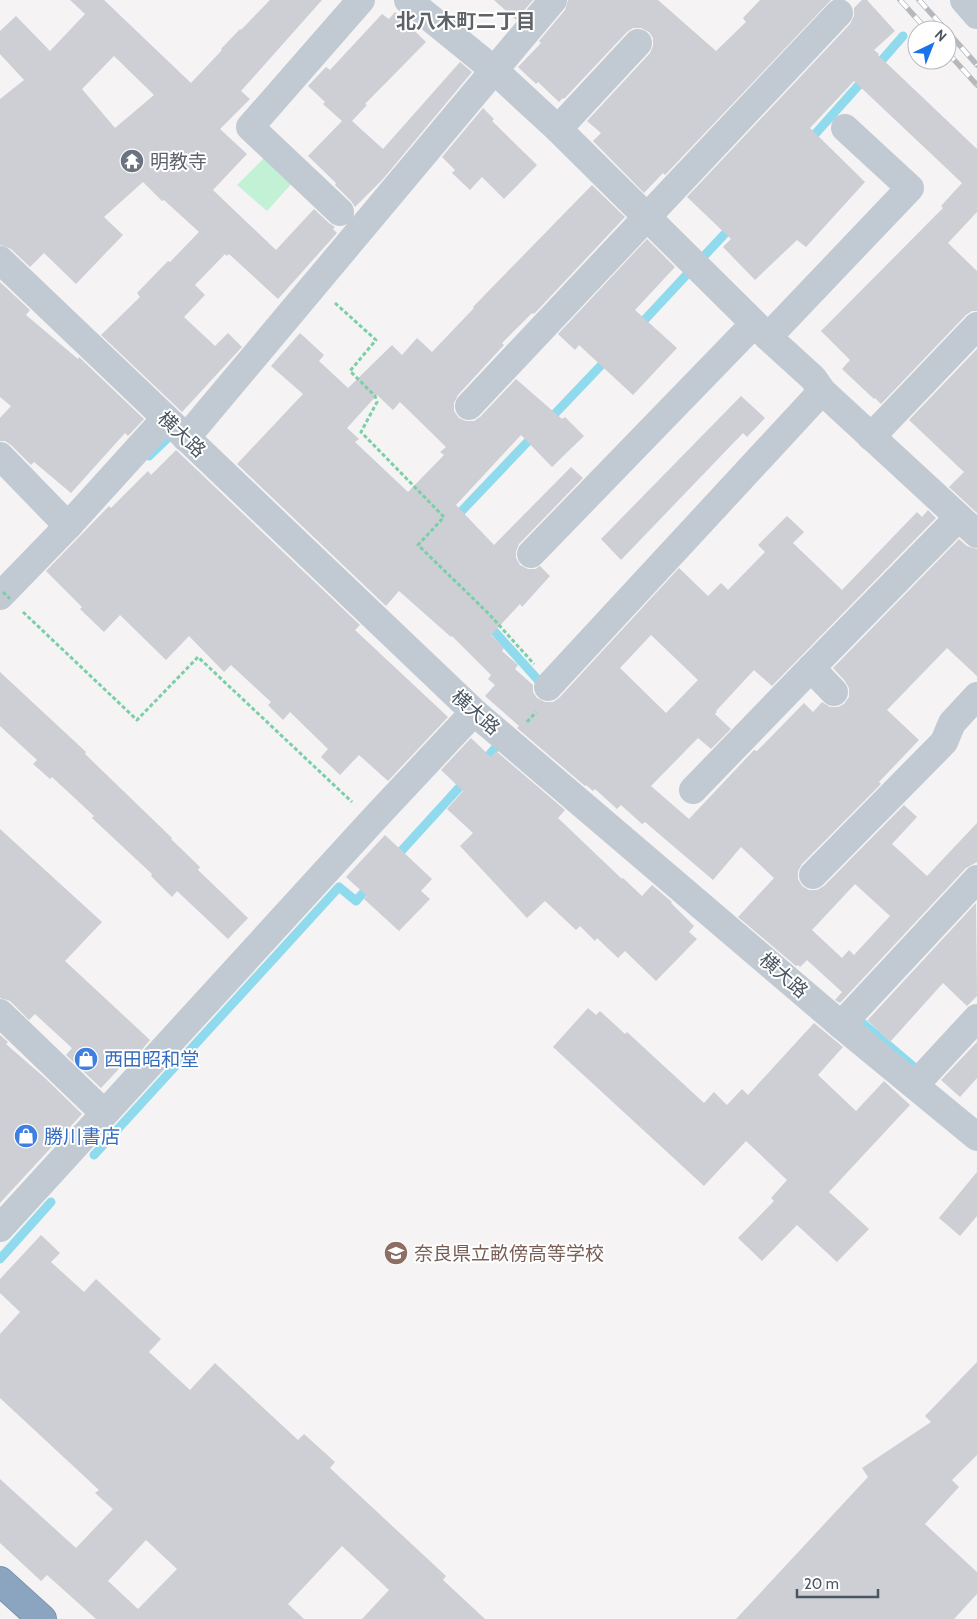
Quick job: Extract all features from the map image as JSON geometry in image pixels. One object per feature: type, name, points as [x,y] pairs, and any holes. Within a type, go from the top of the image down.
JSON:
[{"type":"highway","points":[[1,1584],[42,1619]]},
{"type":"street","points":[[340,212],[250,127],[360,0]]},
{"type":"street","points":[[408,0],[494,70],[558,129],[761,330],[813,378],[822,391],[968,526],[811,668],[693,790]]},
{"type":"street","points":[[186,438],[553,0]]},
{"type":"street","points":[[964,0],[977,15]]},
{"type":"street","points":[[469,406],[839,13]]},
{"type":"street","points":[[558,129],[638,43]]},
{"type":"street","points":[[532,554],[761,330],[910,188],[845,128]]},
{"type":"street","name":"横大路","points":[[0,260],[474,712],[841,1025],[977,1137]]},
{"type":"street","points":[[871,437],[977,326]]},
{"type":"street","points":[[548,687],[822,391]]},
{"type":"street","points":[[8,598],[68,526],[165,418]]},
{"type":"street","points":[[0,456],[68,526]]},
{"type":"street","points":[[811,668],[834,692]]},
{"type":"street","points":[[813,874],[944,742],[952,723],[977,696]]},
{"type":"street","points":[[0,1228],[474,712]]},
{"type":"street","points":[[841,1025],[977,879]]},
{"type":"street","points":[[0,1013],[104,1113]]},
{"type":"street","points":[[915,1086],[977,1018]]},
{"type":"path","points":[[314,285],[376,340],[350,371],[375,396],[377,402],[361,432],[444,517],[418,545],[489,614],[524,652],[548,687],[549,694],[547,699],[511,742]]},
{"type":"path","points":[[8,598],[138,720],[198,657],[372,821]]},
{"type":"green space","points":[[267,155],[294,181],[267,211],[237,185]]},
{"type":"building","points":[[70,0],[104,0],[191,83],[240,29],[270,0],[322,0],[241,91],[250,99],[220,129],[247,154],[213,190],[276,250],[314,209],[335,227],[333,229],[337,233],[278,299],[229,254],[227,256],[225,254],[195,285],[205,295],[184,317],[215,346],[228,333],[242,347],[182,412],[101,335],[140,297],[137,293],[199,232],[164,200],[162,201],[143,182],[104,217],[123,235],[76,284],[44,253],[30,267],[11,249],[0,245],[0,99],[24,80],[0,54],[0,31],[16,16],[50,51],[85,14]],"holes":[[[114,56],[154,95],[115,128],[82,89]]]},
{"type":"building","points":[[494,0],[533,0],[516,20]]},
{"type":"building","points":[[568,0],[658,0],[716,51],[746,22],[743,18],[760,0],[831,0],[665,175],[663,173],[644,193],[593,141],[601,133],[587,121],[650,53],[653,46],[653,38],[649,32],[641,28],[633,28],[627,32],[559,102],[538,82],[536,84],[518,67],[541,43],[539,41],[565,10]]},
{"type":"building","points":[[862,0],[867,0],[895,31],[874,50],[977,149],[977,212],[948,243],[977,271],[977,311],[972,311],[966,315],[881,404],[842,369],[850,360],[821,331],[943,208],[941,206],[962,183],[854,81],[810,128],[865,182],[806,247],[797,240],[755,280],[723,247],[731,239],[687,197],[850,24],[854,16],[854,8]]},
{"type":"building","points":[[395,12],[426,42],[365,104],[367,105],[352,121],[383,149],[460,62],[472,72],[383,179],[355,207],[335,185],[336,183],[308,156],[342,121],[323,104],[325,102],[308,86],[326,67],[330,70],[382,14],[389,19]]},
{"type":"building","points":[[483,108],[494,119],[492,121],[537,165],[504,199],[482,177],[470,190],[452,173],[455,170],[442,157]]},
{"type":"building","points":[[592,185],[625,217],[535,313],[531,314],[502,343],[504,345],[458,395],[454,403],[454,411],[459,418],[466,421],[474,421],[516,379],[562,419],[565,417],[584,436],[552,467],[521,435],[456,505],[494,545],[571,467],[583,478],[519,544],[516,558],[520,565],[528,569],[535,569],[540,566],[550,576],[522,607],[520,604],[491,635],[504,648],[502,651],[518,665],[515,669],[533,685],[533,692],[537,698],[545,702],[553,702],[559,698],[679,568],[708,596],[721,583],[728,590],[765,552],[758,545],[787,516],[804,532],[793,543],[842,590],[917,512],[922,517],[928,510],[936,518],[772,686],[754,670],[716,711],[715,714],[731,729],[711,749],[698,738],[651,786],[689,819],[754,750],[757,751],[804,703],[813,712],[822,702],[830,707],[838,707],[844,704],[849,697],[849,688],[833,668],[959,539],[967,546],[977,549],[977,676],[947,648],[887,710],[919,740],[879,782],[881,784],[802,864],[798,871],[798,879],[802,886],[809,890],[817,890],[824,886],[904,805],[917,817],[892,844],[927,876],[977,823],[977,862],[966,868],[840,1003],[835,1000],[842,992],[807,960],[800,967],[796,966],[738,917],[774,878],[741,847],[713,880],[645,822],[642,824],[621,805],[617,809],[595,789],[593,791],[585,786],[517,728],[519,726],[485,696],[495,685],[488,679],[491,675],[452,636],[399,591],[386,606],[237,464],[303,394],[271,366],[300,333],[324,355],[319,361],[348,388],[392,345],[402,355],[417,338],[432,352],[473,307]],"holes":[[[377,395],[393,410],[400,402],[446,447],[440,452],[444,455],[408,492],[355,442],[359,439],[347,428]],[[651,635],[698,680],[666,713],[620,668]],[[855,884],[890,916],[854,955],[849,950],[842,958],[812,930]]]},
{"type":"building","points":[[647,239],[675,267],[635,310],[677,348],[633,395],[579,345],[575,350],[558,334]]},
{"type":"building","points":[[0,282],[30,310],[26,315],[78,359],[79,357],[144,419],[128,436],[125,433],[71,493],[34,462],[31,465],[11,445],[5,441],[0,441],[0,418],[11,406],[0,397]]},
{"type":"building","points":[[977,349],[977,513],[949,487],[964,472],[909,420]]},
{"type":"building","points":[[741,396],[765,418],[747,437],[743,433],[621,560],[601,539]]},
{"type":"building","points":[[176,450],[360,625],[355,630],[448,717],[388,781],[359,755],[340,775],[321,757],[328,749],[290,712],[283,720],[268,705],[271,702],[231,665],[224,672],[189,636],[166,660],[120,615],[104,632],[80,609],[82,607],[46,571],[109,506],[111,508],[148,471],[151,475]]},
{"type":"building","points":[[0,672],[86,752],[85,754],[200,867],[198,870],[248,918],[228,939],[177,891],[172,897],[151,876],[152,874],[92,818],[94,816],[52,777],[50,779],[33,764],[37,760],[0,726]]},
{"type":"building","points":[[471,738],[491,757],[496,751],[565,810],[558,818],[642,896],[652,885],[672,902],[694,926],[689,932],[697,939],[656,981],[625,951],[618,958],[597,938],[595,941],[580,926],[576,930],[545,901],[527,918],[460,846],[473,833],[447,809],[463,791],[441,770]]},
{"type":"building","points":[[0,829],[102,922],[65,961],[150,1040],[133,1060],[130,1057],[101,1088],[66,1055],[72,1048],[35,1014],[29,1020],[10,1001],[0,998]]},
{"type":"building","points":[[385,835],[432,879],[421,891],[430,899],[399,931],[364,899],[367,896],[346,877]]},
{"type":"building","points":[[976,903],[977,996],[967,1006],[943,983],[890,1042],[867,1020]]},
{"type":"building","points":[[588,1008],[596,1015],[600,1011],[625,1034],[627,1032],[704,1103],[714,1092],[727,1105],[742,1089],[748,1095],[814,1023],[843,1047],[818,1075],[856,1111],[884,1081],[910,1105],[829,1192],[869,1229],[837,1262],[797,1225],[762,1261],[738,1238],[774,1201],[771,1198],[787,1180],[746,1141],[704,1186],[553,1047]]},
{"type":"building","points":[[0,1035],[8,1042],[6,1044],[82,1114],[0,1203]]},
{"type":"building","points":[[977,1042],[977,1078],[960,1097],[941,1080]]},
{"type":"building","points":[[977,1172],[977,1216],[960,1236],[939,1218]]},
{"type":"building","points":[[41,1235],[60,1253],[51,1262],[84,1292],[96,1279],[161,1339],[149,1352],[190,1390],[215,1363],[298,1440],[304,1434],[335,1462],[330,1468],[446,1576],[443,1580],[485,1619],[362,1619],[389,1590],[342,1546],[288,1604],[304,1619],[96,1619],[47,1575],[41,1581],[0,1543],[0,1479],[76,1548],[113,1509],[95,1493],[99,1490],[0,1398],[0,1334],[20,1312],[0,1293],[0,1279]],"holes":[[[146,1540],[177,1569],[138,1609],[108,1581]]]},
{"type":"building","points":[[977,1362],[977,1455],[952,1480],[959,1487],[925,1524],[977,1572],[977,1594],[954,1619],[736,1619],[868,1477],[862,1468],[931,1422],[925,1416]]},
{"type":"waterway","points":[[875,68],[903,36]]},
{"type":"waterway","points":[[808,142],[866,77]]},
{"type":"waterway","points":[[637,328],[732,226]]},
{"type":"waterway","points":[[547,422],[609,357]]},
{"type":"waterway","points":[[149,456],[176,430]]},
{"type":"waterway","points":[[454,519],[535,434]]},
{"type":"waterway","points":[[487,623],[539,681],[541,690]]},
{"type":"waterway","points":[[482,763],[497,746]]},
{"type":"waterway","points":[[394,859],[466,780]]},
{"type":"waterway","points":[[94,1155],[339,887],[356,901],[370,885]]},
{"type":"waterway","points":[[861,1022],[922,1074]]},
{"type":"waterway","points":[[0,1259],[51,1202]]},
{"type":"railway","points":[[900,0],[918,20]]},
{"type":"railway","points":[[919,0],[937,20]]},
{"type":"railway","points":[[957,42],[977,65]]},
{"type":"railway","points":[[957,63],[977,85]]},
{"type":"place","name":"明教寺","points":[[132,161]]},
{"type":"place","name":"西田昭和堂","points":[[86,1059]]},
{"type":"place","name":"勝川書店","points":[[26,1136]]},
{"type":"place","name":"奈良県立畝傍高等学校","points":[[396,1253]]},
{"type":"district","name":"北八木町二丁目","points":[[466,21]]}]
